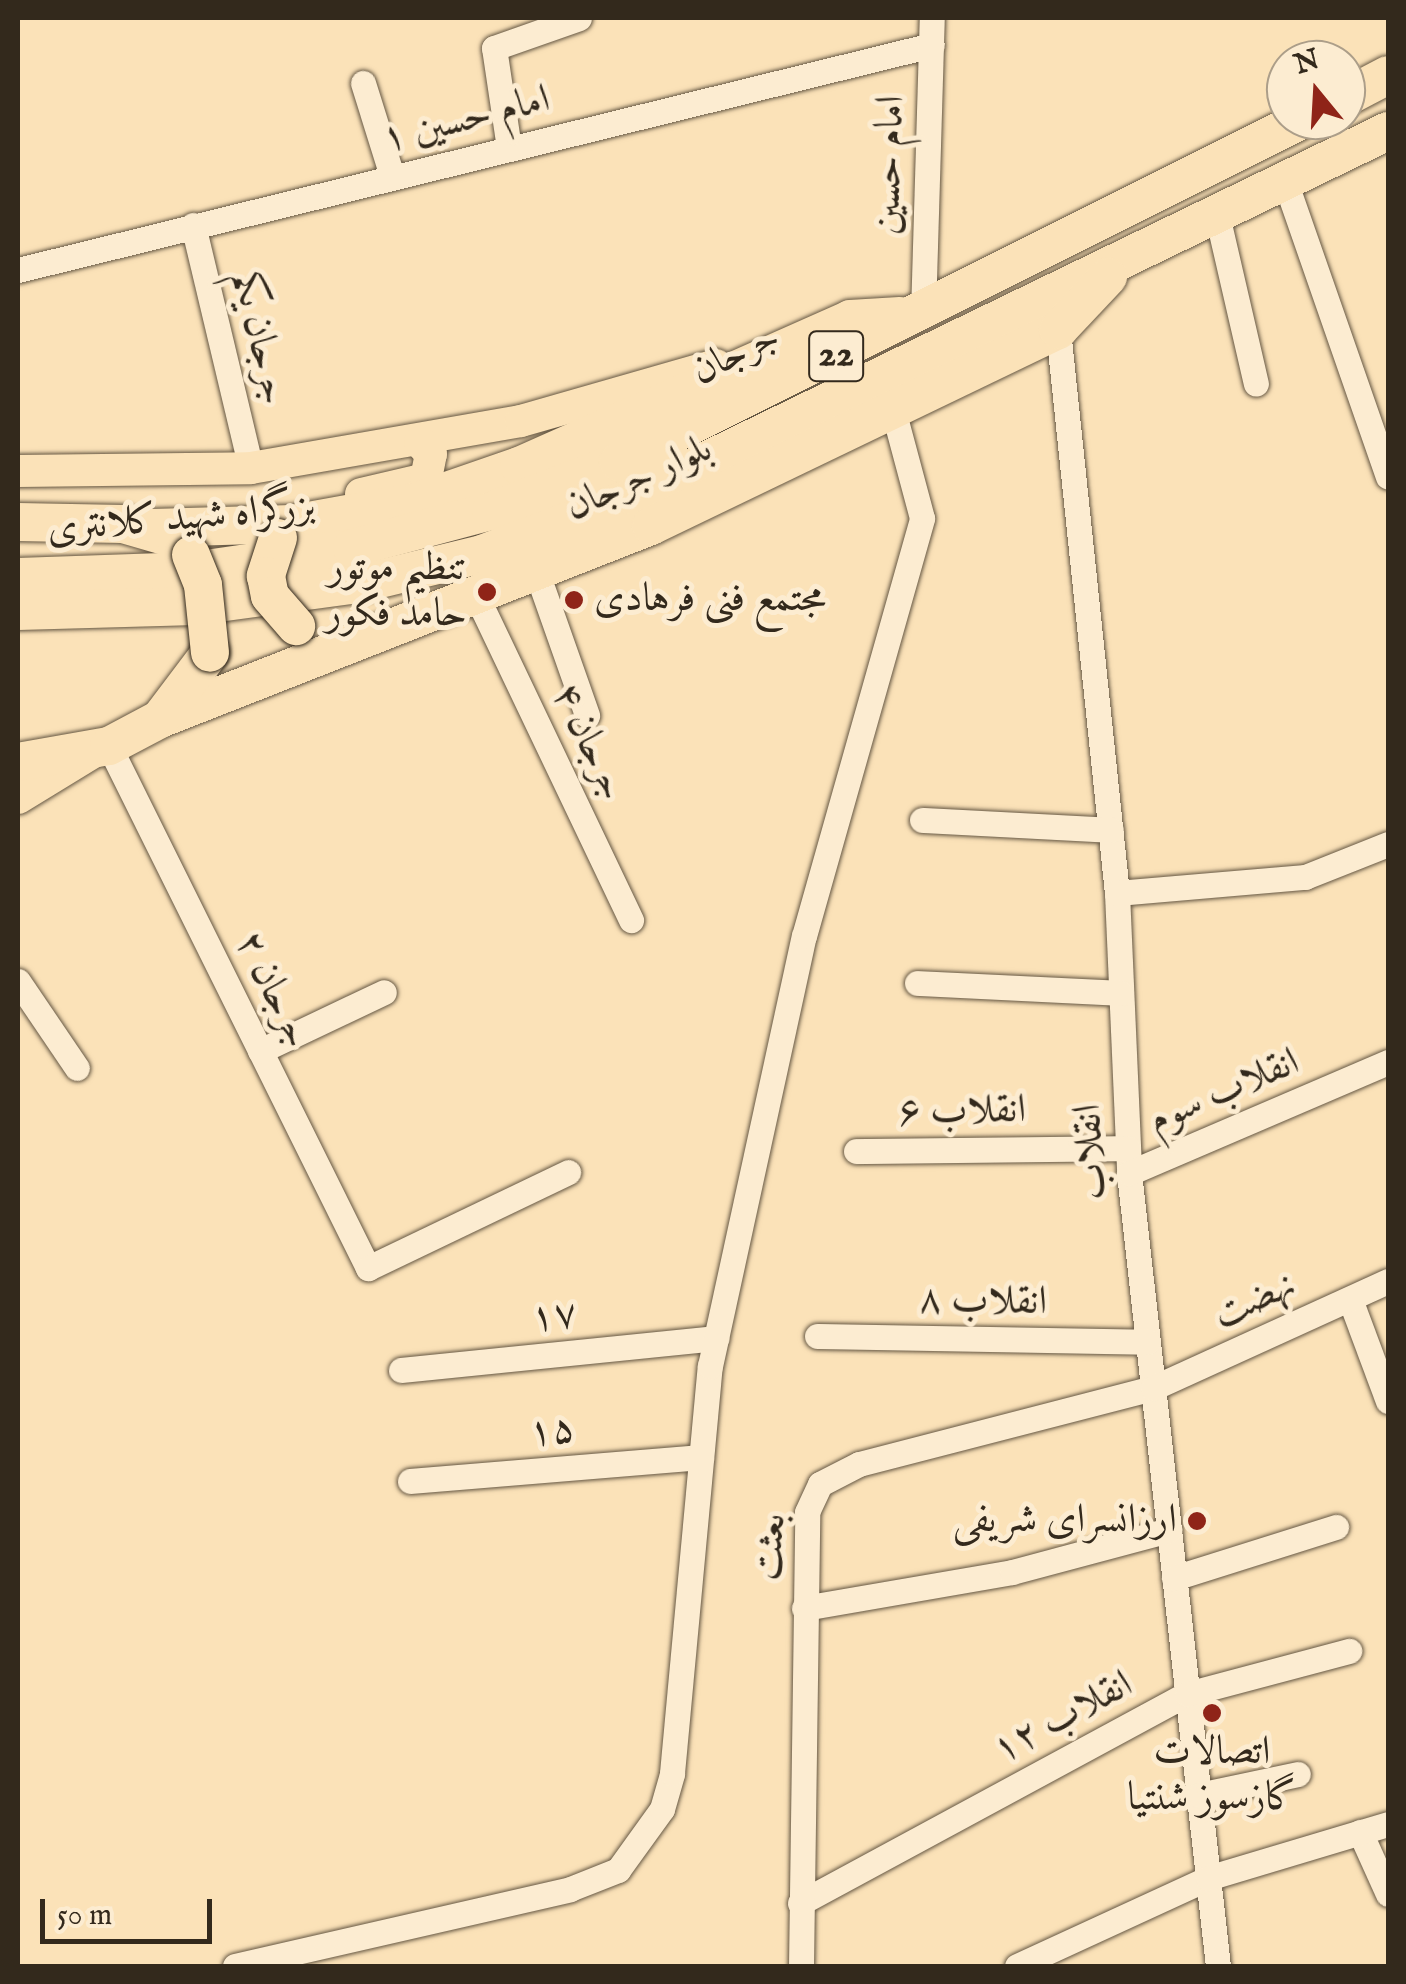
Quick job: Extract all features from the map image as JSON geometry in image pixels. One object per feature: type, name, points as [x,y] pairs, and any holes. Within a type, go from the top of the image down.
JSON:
[{"type":"highway","name":"جرجان","points":[[632,496],[1388,131]]},
{"type":"highway","name":"جرجان","points":[[352,548],[491,511],[618,462],[923,314],[1266,138]]},
{"type":"highway","name":"بلوار جرجان","points":[[18,762],[104,746],[160,719],[388,634],[537,573],[1058,330],[1120,263]]},
{"type":"highway","name":"بلوار جرجان","points":[[18,522],[171,537],[285,531],[418,500],[519,466],[792,342],[850,320],[923,314]]},
{"type":"highway","name":"بزرگراه شهید کلانتری","points":[[18,611],[196,606],[359,584],[482,554],[632,496]]},
{"type":"highway","points":[[285,531],[268,556],[270,596],[296,626],[336,635],[388,634]]},
{"type":"highway","points":[[160,719],[210,653],[203,585],[171,537]]},
{"type":"highway","name":"بزرگراه شهید کلانتری","points":[[18,577],[192,571],[352,548]]},
{"type":"main road","points":[[18,471],[251,468],[420,442],[521,421],[792,342]]},
{"type":"main road","points":[[171,537],[426,479],[430,454],[420,442]]},
{"type":"main road","points":[[18,798],[104,746]]},
{"type":"street","points":[[509,148],[494,48],[578,18]]},
{"type":"street","name":"امام حسین","points":[[923,314],[932,18]]},
{"type":"street","name":"امام حسین ۱","points":[[18,270],[932,44]]},
{"type":"street","points":[[362,83],[392,176]]},
{"type":"street","points":[[1285,181],[1388,477]]},
{"type":"street","points":[[1217,215],[1256,384]]},
{"type":"street","name":"جرجان یکم","points":[[193,225],[251,468]]},
{"type":"street","name":"انقلاب","points":[[1058,330],[1111,830],[1129,1160],[1218,1966]]},
{"type":"street","points":[[235,1966],[570,1890],[618,1870],[662,1809],[672,1773],[716,1338],[804,936],[922,518],[893,410]]},
{"type":"street","points":[[537,573],[587,715]]},
{"type":"street","name":"۴ جرجان","points":[[477,596],[631,920]]},
{"type":"street","name":"جرجان ۲","points":[[104,746],[368,1268],[568,1172]]},
{"type":"street","points":[[922,820],[1111,830]]},
{"type":"street","points":[[1116,893],[1306,877],[1388,844]]},
{"type":"street","points":[[18,980],[77,1068]]},
{"type":"street","points":[[917,982],[1121,993]]},
{"type":"street","points":[[260,1051],[384,992]]},
{"type":"street","name":"انقلاب سوم","points":[[1129,1160],[1388,1062]]},
{"type":"street","name":"۶ انقلاب","points":[[856,1150],[1129,1160]]},
{"type":"street","name":"نهضت","points":[[1153,1388],[1388,1282]]},
{"type":"street","points":[[1350,1299],[1388,1401]]},
{"type":"street","name":"۸ انقلاب","points":[[817,1336],[1148,1342]]},
{"type":"street","name":"۱۷","points":[[401,1370],[716,1338]]},
{"type":"street","name":"بعثت","points":[[801,1966],[807,1512],[820,1484],[835,1472],[1153,1388]]},
{"type":"street","name":"۱۵","points":[[410,1481],[701,1457]]},
{"type":"street","points":[[1174,1578],[1336,1527]]},
{"type":"street","points":[[804,1608],[1012,1572],[1169,1530]]},
{"type":"street","name":"۱۲ انقلاب","points":[[800,1902],[1187,1694],[1349,1651]]},
{"type":"street","points":[[1199,1795],[1298,1774]]},
{"type":"street","points":[[1017,1966],[1208,1878],[1388,1824]]},
{"type":"street","points":[[1360,1832],[1388,1894]]},
{"type":"place","name":"تنظیم موتور حامد فکور","points":[[487,592]]},
{"type":"place","name":"مجتمع فنی فرهادی","points":[[574,600]]},
{"type":"place","name":"ارزانسرای شریفی","points":[[1197,1521]]},
{"type":"place","name":"اتصالات گازسوز شنتیا","points":[[1212,1713]]}]
